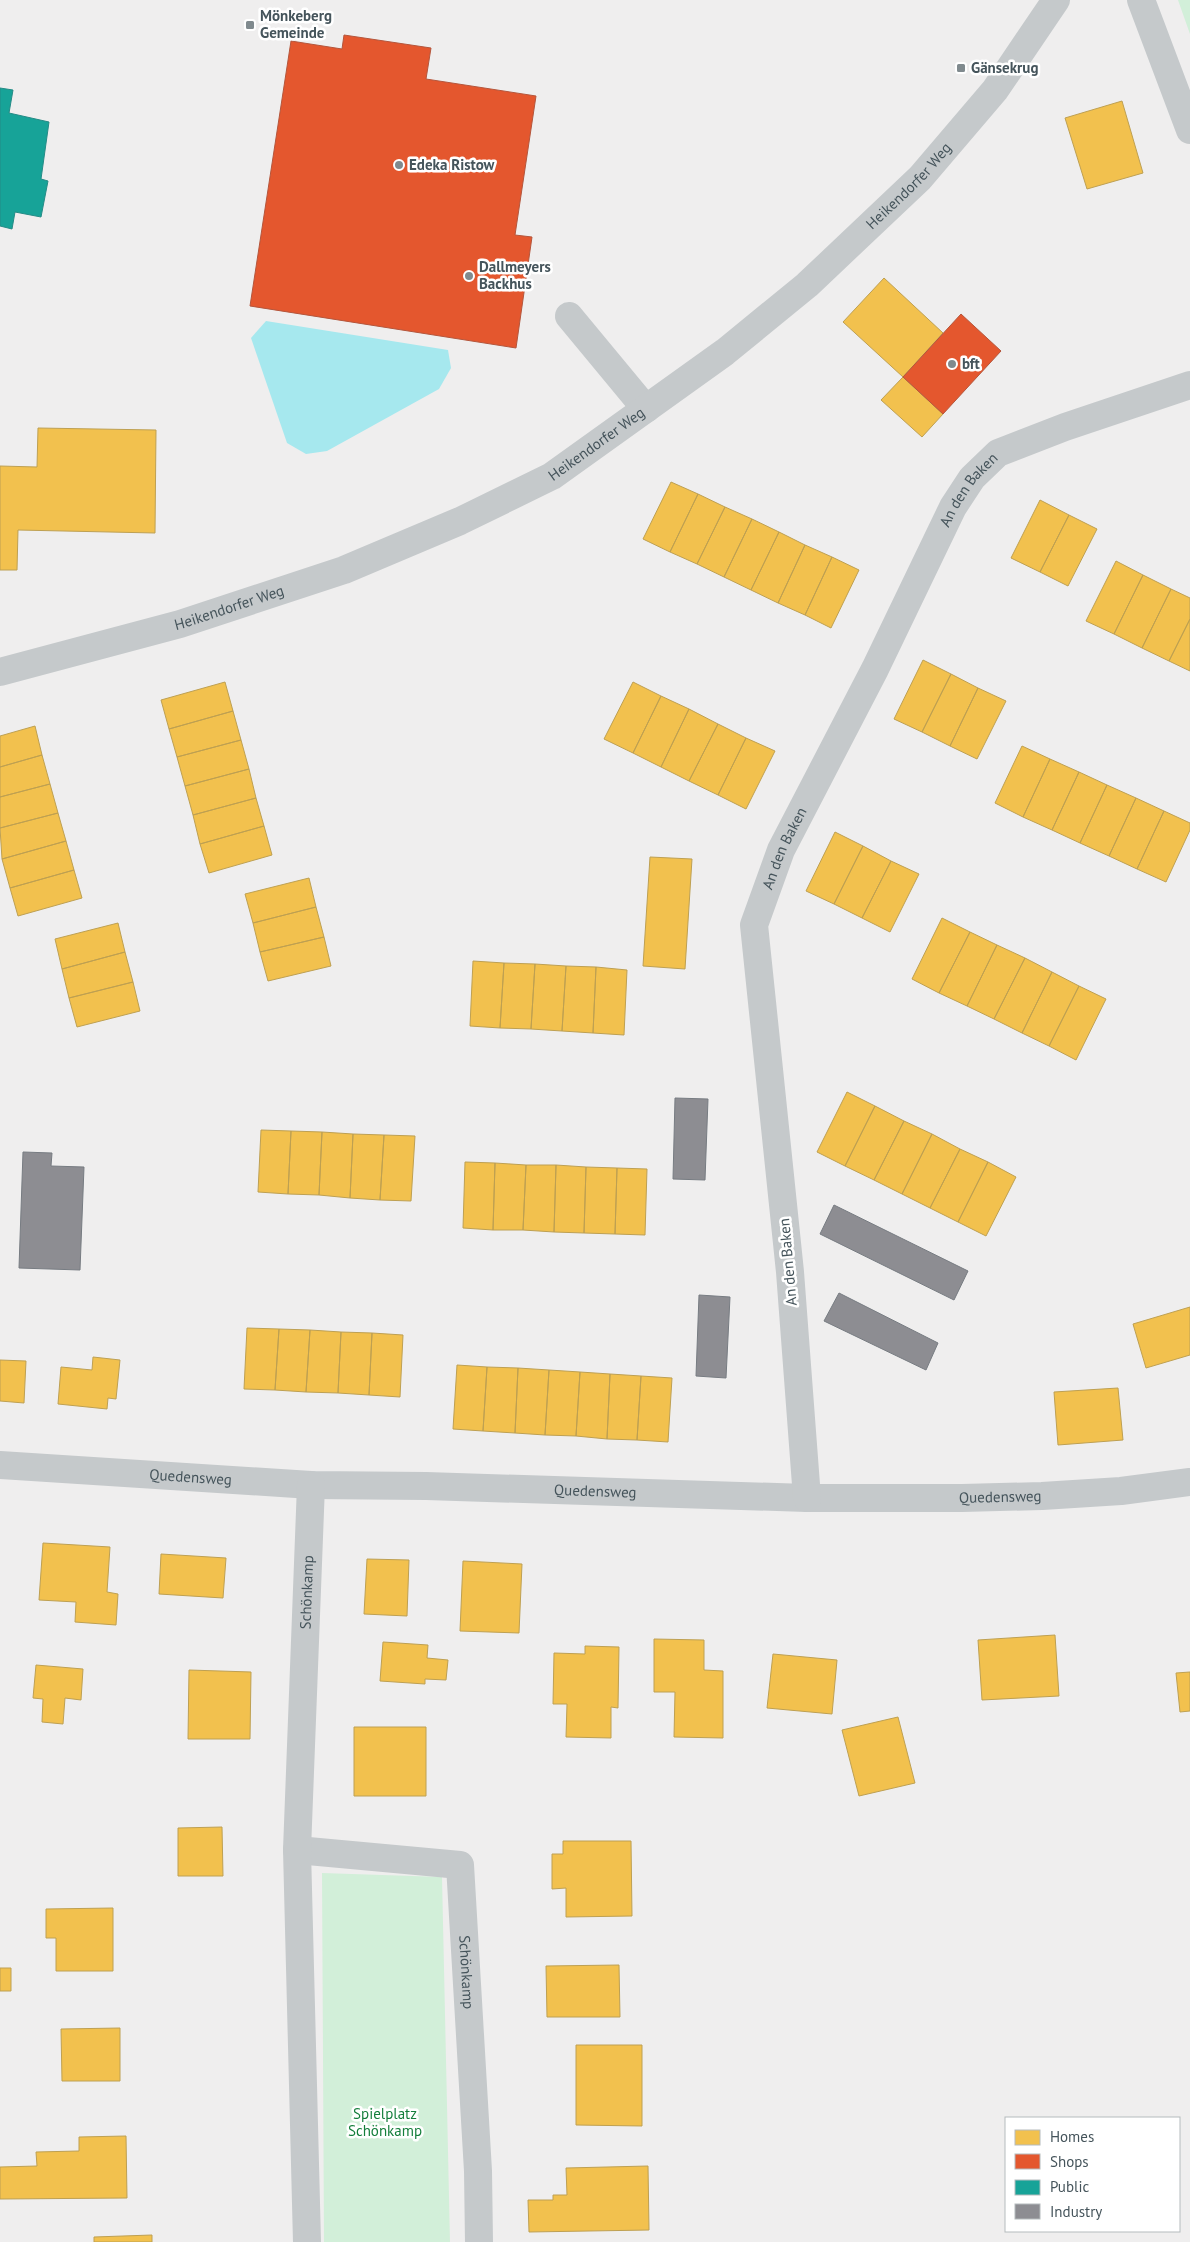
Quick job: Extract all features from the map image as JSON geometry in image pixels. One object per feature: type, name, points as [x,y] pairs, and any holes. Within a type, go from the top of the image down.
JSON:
[{"type":"street","name":"Heikendorfer Weg","points":[[0,672],[180,624],[344,570],[460,521],[552,476],[725,352],[807,285],[920,178],[995,90],[1056,0]]},
{"type":"street","points":[[1141,0],[1190,130]]},
{"type":"street","points":[[569,316],[646,409]]},
{"type":"street","name":"An den Baken","points":[[806,1498],[790,1272],[754,925],[781,850],[875,669],[953,507],[972,478],[998,452],[1065,427],[1190,385]]},
{"type":"street","name":"Quedensweg","points":[[0,1465],[311,1485],[426,1486],[806,1498],[1042,1496],[1121,1491],[1190,1482]]},
{"type":"street","name":"Schönkamp","points":[[307,2242],[297,1850],[311,1485]]},
{"type":"street","name":"Schönkamp","points":[[297,1850],[460,1865],[478,2171],[479,2242]]},
{"type":"green space","points":[[1178,0],[1190,0],[1190,34]]},
{"type":"green space","name":"Spielplatz Schönkamp","points":[[322,1873],[442,1877],[450,2242],[324,2242]]},
{"type":"water","points":[[266,321],[448,350],[451,368],[439,389],[327,451],[306,454],[287,443],[251,338]]},
{"type":"building: Homes","points":[[1122,101],[1143,173],[1087,189],[1065,118]]},
{"type":"building: Homes","points":[[884,278],[943,333],[903,377],[843,322]]},
{"type":"building: Homes","points":[[903,377],[943,414],[922,437],[881,400]]},
{"type":"building: Homes","points":[[38,428],[156,430],[155,533],[18,530],[17,570],[0,570],[0,466],[37,467]]},
{"type":"building: Homes","points":[[671,482],[698,494],[670,552],[643,539]]},
{"type":"building: Homes","points":[[698,494],[725,507],[697,564],[670,552]]},
{"type":"building: Homes","points":[[1040,500],[1069,515],[1040,572],[1011,558]]},
{"type":"building: Homes","points":[[725,507],[752,519],[724,577],[697,564]]},
{"type":"building: Homes","points":[[1069,515],[1097,529],[1068,586],[1040,572]]},
{"type":"building: Homes","points":[[752,519],[779,532],[751,590],[724,577]]},
{"type":"building: Homes","points":[[779,532],[805,545],[778,603],[751,590]]},
{"type":"building: Homes","points":[[805,545],[832,557],[805,615],[778,603]]},
{"type":"building: Homes","points":[[832,557],[859,570],[831,628],[805,615]]},
{"type":"building: Homes","points":[[1116,561],[1143,575],[1114,634],[1086,621]]},
{"type":"building: Homes","points":[[1143,575],[1171,589],[1142,648],[1114,634]]},
{"type":"building: Homes","points":[[1171,589],[1190,598],[1190,619],[1169,661],[1142,648]]},
{"type":"building: Homes","points":[[1190,619],[1190,671],[1169,661]]},
{"type":"building: Homes","points":[[923,660],[951,674],[922,732],[894,719]]},
{"type":"building: Homes","points":[[951,674],[978,688],[950,746],[922,732]]},
{"type":"building: Homes","points":[[225,682],[233,711],[169,729],[161,700]]},
{"type":"building: Homes","points":[[633,682],[661,696],[633,753],[604,739]]},
{"type":"building: Homes","points":[[978,688],[1006,701],[977,759],[950,746]]},
{"type":"building: Homes","points":[[661,696],[689,709],[661,767],[633,753]]},
{"type":"building: Homes","points":[[689,709],[718,724],[689,781],[661,767]]},
{"type":"building: Homes","points":[[233,711],[241,740],[177,757],[169,729]]},
{"type":"building: Homes","points":[[718,724],[746,738],[718,795],[689,781]]},
{"type":"building: Homes","points":[[35,726],[42,755],[0,767],[0,736]]},
{"type":"building: Homes","points":[[746,738],[775,751],[746,809],[718,795]]},
{"type":"building: Homes","points":[[241,740],[249,769],[185,786],[177,757]]},
{"type":"building: Homes","points":[[1022,746],[1050,759],[1023,817],[995,803]]},
{"type":"building: Homes","points":[[42,755],[50,784],[0,797],[0,767]]},
{"type":"building: Homes","points":[[1050,759],[1079,772],[1052,830],[1023,817]]},
{"type":"building: Homes","points":[[249,769],[256,798],[193,815],[185,786]]},
{"type":"building: Homes","points":[[1079,772],[1107,785],[1080,843],[1052,830]]},
{"type":"building: Homes","points":[[50,784],[58,813],[0,828],[0,797]]},
{"type":"building: Homes","points":[[1107,785],[1136,798],[1109,856],[1080,843]]},
{"type":"building: Homes","points":[[256,798],[264,826],[200,844],[193,815]]},
{"type":"building: Homes","points":[[1136,798],[1164,811],[1137,869],[1109,856]]},
{"type":"building: Homes","points":[[1164,811],[1190,823],[1190,830],[1166,882],[1137,869]]},
{"type":"building: Homes","points":[[58,813],[66,841],[2,859],[0,828]]},
{"type":"building: Homes","points":[[264,826],[272,855],[209,873],[200,844]]},
{"type":"building: Homes","points":[[835,832],[863,846],[834,904],[806,891]]},
{"type":"building: Homes","points":[[66,841],[74,870],[10,888],[2,859]]},
{"type":"building: Homes","points":[[863,846],[891,861],[862,918],[834,904]]},
{"type":"building: Homes","points":[[650,857],[692,859],[685,969],[643,966]]},
{"type":"building: Homes","points":[[891,861],[919,874],[890,932],[862,918]]},
{"type":"building: Homes","points":[[74,870],[82,898],[18,916],[10,888]]},
{"type":"building: Homes","points":[[309,878],[316,907],[253,923],[245,894]]},
{"type":"building: Homes","points":[[316,907],[324,937],[260,952],[253,923]]},
{"type":"building: Homes","points":[[942,918],[970,932],[939,993],[912,979]]},
{"type":"building: Homes","points":[[118,923],[125,952],[62,969],[55,939]]},
{"type":"building: Homes","points":[[970,932],[997,945],[967,1006],[939,993]]},
{"type":"building: Homes","points":[[324,937],[331,966],[268,981],[260,952]]},
{"type":"building: Homes","points":[[997,945],[1025,958],[994,1019],[967,1006]]},
{"type":"building: Homes","points":[[125,952],[133,982],[69,998],[62,969]]},
{"type":"building: Homes","points":[[1025,958],[1052,972],[1022,1033],[994,1019]]},
{"type":"building: Homes","points":[[473,961],[504,963],[500,1028],[470,1026]]},
{"type":"building: Homes","points":[[504,963],[535,964],[531,1029],[500,1028]]},
{"type":"building: Homes","points":[[535,964],[566,966],[562,1031],[531,1029]]},
{"type":"building: Homes","points":[[566,966],[596,967],[593,1033],[562,1031]]},
{"type":"building: Homes","points":[[596,967],[627,970],[624,1035],[593,1033]]},
{"type":"building: Homes","points":[[1052,972],[1079,986],[1049,1046],[1022,1033]]},
{"type":"building: Homes","points":[[133,982],[140,1011],[77,1027],[69,998]]},
{"type":"building: Homes","points":[[1079,986],[1106,999],[1076,1060],[1049,1046]]},
{"type":"building: Homes","points":[[847,1092],[875,1106],[845,1166],[817,1152]]},
{"type":"building: Homes","points":[[875,1106],[904,1121],[874,1180],[845,1166]]},
{"type":"building: Homes","points":[[904,1121],[932,1134],[902,1194],[874,1180]]},
{"type":"building: Homes","points":[[261,1130],[291,1131],[288,1194],[258,1192]]},
{"type":"building: Homes","points":[[291,1131],[322,1132],[319,1195],[288,1194]]},
{"type":"building: Homes","points":[[322,1132],[353,1134],[350,1198],[319,1195]]},
{"type":"building: Homes","points":[[353,1134],[384,1135],[380,1200],[350,1198]]},
{"type":"building: Homes","points":[[932,1134],[960,1149],[930,1208],[902,1194]]},
{"type":"building: Homes","points":[[384,1135],[415,1136],[411,1201],[380,1200]]},
{"type":"building: Homes","points":[[960,1149],[988,1162],[958,1222],[930,1208]]},
{"type":"building: Homes","points":[[465,1162],[495,1163],[493,1230],[463,1228]]},
{"type":"building: Homes","points":[[988,1162],[1016,1177],[986,1236],[958,1222]]},
{"type":"building: Homes","points":[[495,1163],[526,1165],[523,1230],[493,1230]]},
{"type":"building: Homes","points":[[526,1165],[556,1165],[554,1232],[523,1230]]},
{"type":"building: Homes","points":[[556,1165],[586,1167],[584,1233],[554,1232]]},
{"type":"building: Homes","points":[[586,1167],[617,1168],[615,1234],[584,1233]]},
{"type":"building: Homes","points":[[617,1168],[647,1169],[645,1235],[615,1234]]},
{"type":"building: Homes","points":[[1190,1307],[1190,1355],[1146,1368],[1133,1324]]},
{"type":"building: Homes","points":[[247,1328],[279,1329],[275,1390],[244,1389]]},
{"type":"building: Homes","points":[[279,1329],[310,1330],[306,1392],[275,1390]]},
{"type":"building: Homes","points":[[310,1330],[341,1332],[338,1393],[306,1392]]},
{"type":"building: Homes","points":[[341,1332],[372,1333],[369,1395],[338,1393]]},
{"type":"building: Homes","points":[[372,1333],[403,1335],[400,1397],[369,1395]]},
{"type":"building: Homes","points":[[93,1357],[120,1360],[116,1399],[108,1398],[107,1409],[58,1404],[61,1367],[92,1370]]},
{"type":"building: Homes","points":[[0,1360],[26,1361],[24,1403],[0,1401]]},
{"type":"building: Homes","points":[[457,1365],[487,1367],[483,1431],[453,1429]]},
{"type":"building: Homes","points":[[487,1367],[518,1368],[515,1433],[483,1431]]},
{"type":"building: Homes","points":[[518,1368],[549,1370],[545,1435],[515,1433]]},
{"type":"building: Homes","points":[[549,1370],[580,1372],[576,1436],[545,1435]]},
{"type":"building: Homes","points":[[580,1372],[610,1374],[607,1439],[576,1436]]},
{"type":"building: Homes","points":[[610,1374],[641,1376],[637,1440],[607,1439]]},
{"type":"building: Homes","points":[[641,1376],[672,1378],[668,1442],[637,1440]]},
{"type":"building: Homes","points":[[1118,1388],[1123,1440],[1058,1445],[1054,1392]]},
{"type":"building: Homes","points":[[43,1543],[110,1547],[107,1592],[118,1594],[116,1625],[75,1622],[76,1602],[39,1600]]},
{"type":"building: Homes","points":[[161,1554],[226,1558],[223,1598],[159,1594]]},
{"type":"building: Homes","points":[[367,1559],[409,1560],[407,1616],[364,1614]]},
{"type":"building: Homes","points":[[463,1561],[522,1564],[519,1633],[460,1631]]},
{"type":"building: Homes","points":[[1055,1635],[1059,1696],[982,1700],[978,1640]]},
{"type":"building: Homes","points":[[654,1639],[704,1640],[704,1670],[723,1671],[723,1738],[674,1737],[675,1692],[654,1692]]},
{"type":"building: Homes","points":[[383,1642],[428,1645],[427,1658],[448,1660],[446,1680],[425,1679],[425,1684],[380,1681]]},
{"type":"building: Homes","points":[[585,1646],[619,1647],[618,1708],[611,1707],[611,1738],[566,1737],[567,1704],[553,1704],[554,1653],[585,1654]]},
{"type":"building: Homes","points":[[773,1654],[837,1660],[832,1714],[767,1708]]},
{"type":"building: Homes","points":[[36,1665],[83,1669],[81,1700],[65,1698],[63,1724],[42,1722],[43,1699],[33,1698]]},
{"type":"building: Homes","points":[[189,1670],[251,1672],[250,1739],[188,1739]]},
{"type":"building: Homes","points":[[1190,1672],[1190,1711],[1180,1712],[1176,1673]]},
{"type":"building: Homes","points":[[898,1717],[915,1783],[859,1796],[842,1730]]},
{"type":"building: Homes","points":[[354,1727],[426,1727],[426,1796],[354,1796]]},
{"type":"building: Homes","points":[[222,1827],[223,1876],[178,1876],[178,1828]]},
{"type":"building: Homes","points":[[563,1841],[631,1841],[632,1916],[566,1917],[566,1888],[552,1889],[552,1854],[563,1854]]},
{"type":"building: Homes","points":[[113,1908],[113,1971],[56,1971],[56,1938],[46,1938],[46,1909]]},
{"type":"building: Homes","points":[[619,1965],[620,2017],[547,2017],[546,1966]]},
{"type":"building: Homes","points":[[0,1968],[11,1968],[11,1991],[0,1991]]},
{"type":"building: Homes","points":[[120,2028],[120,2081],[62,2081],[61,2029]]},
{"type":"building: Homes","points":[[576,2045],[642,2045],[642,2126],[576,2125]]},
{"type":"building: Homes","points":[[126,2136],[127,2198],[0,2199],[0,2167],[37,2166],[36,2152],[79,2151],[79,2137]]},
{"type":"building: Homes","points":[[648,2166],[649,2230],[529,2232],[528,2200],[553,2200],[553,2195],[567,2195],[566,2168]]},
{"type":"building: Homes","points":[[152,2235],[152,2242],[94,2242],[94,2237]]},
{"type":"building: Shops","name":"Edeka Ristow","points":[[344,35],[431,48],[426,79],[536,96],[515,235],[532,237],[516,348],[250,306],[291,41],[342,49]]},
{"type":"building: Shops","name":"bft","points":[[961,314],[1001,351],[943,414],[903,377]]},
{"type":"building: Public","points":[[0,88],[13,90],[9,113],[49,122],[41,179],[48,181],[41,217],[15,212],[12,229],[0,226]]},
{"type":"building: Industry","points":[[675,1098],[708,1099],[705,1180],[673,1179]]},
{"type":"building: Industry","points":[[23,1152],[52,1153],[51,1166],[84,1167],[80,1270],[19,1268]]},
{"type":"building: Industry","points":[[834,1205],[968,1271],[954,1300],[820,1234]]},
{"type":"building: Industry","points":[[839,1293],[938,1343],[926,1370],[824,1321]]},
{"type":"building: Industry","points":[[699,1295],[730,1297],[726,1378],[696,1376]]},
{"type":"place","name":"Mönkeberg Gemeinde","points":[[250,25]]},
{"type":"place","name":"Gänsekrug","points":[[961,68]]},
{"type":"place","name":"Edeka Ristow","points":[[399,165]]},
{"type":"place","name":"Dallmeyers Backhus","points":[[469,276]]},
{"type":"place","name":"bft","points":[[952,364]]}]
